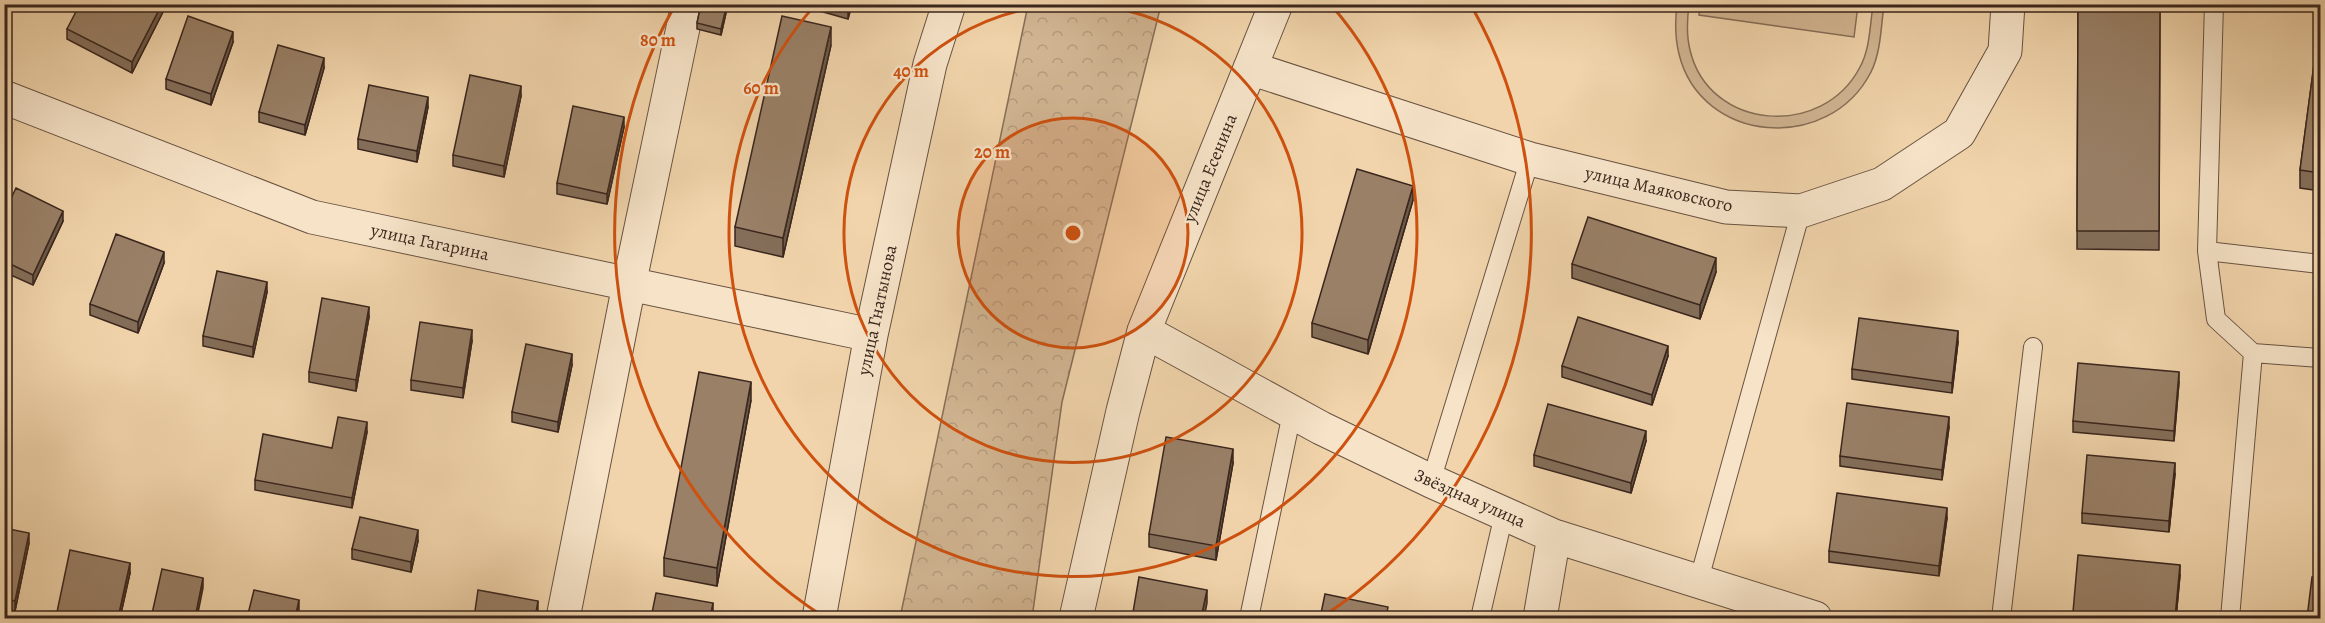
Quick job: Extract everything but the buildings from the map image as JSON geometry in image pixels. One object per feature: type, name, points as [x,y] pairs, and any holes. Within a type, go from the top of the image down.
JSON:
[{"type":"street","points":[[563,618],[688,4]]},
{"type":"street","name":"улица Гнатынова","points":[[819,618],[871,335],[930,64],[949,4]]},
{"type":"street","name":"улица Есенина","points":[[1076,618],[1123,411],[1144,331],[1276,4]]},
{"type":"street","name":"улица Маяковского","points":[[1250,68],[1530,159],[1726,207],[1801,211],[1882,184],[1959,133],[2005,51],[2008,4]]},
{"type":"street","name":"улица Гагарина","points":[[4,97],[312,217],[871,335]]},
{"type":"street","name":"Звёздная улица","points":[[1144,331],[1292,412],[1431,481],[1554,536],[1815,618]]},
{"type":"street","points":[[1540,618],[1554,536]]},
{"type":"street","points":[[1698,583],[1730,618]]},
{"type":"lane","points":[[2214,4],[2208,251],[2216,319],[2253,353],[2320,358]]},
{"type":"lane","points":[[1431,481],[1530,159]]},
{"type":"lane","points":[[1698,583],[1801,211]]},
{"type":"lane","points":[[2208,251],[2320,264]]},
{"type":"lane","points":[[2001,618],[2033,347]]},
{"type":"lane","points":[[2230,618],[2253,353]]},
{"type":"lane","points":[[1249,618],[1292,412]]},
{"type":"lane","points":[[1480,618],[1504,514]]},
{"type":"green space","points":[[1700,4],[1858,5],[1854,37],[1699,15]]},
{"type":"green space","points":[[1028,5],[1161,5],[1062,402],[1032,618],[900,618]]},
{"type":"green space","points":[[1677,5],[1689,5],[1687,27],[1690,50],[1701,77],[1719,97],[1742,110],[1768,116],[1795,115],[1820,106],[1843,90],[1863,60],[1868,45],[1873,5],[1884,5],[1879,48],[1874,64],[1871,72],[1852,98],[1826,116],[1798,126],[1768,128],[1738,121],[1712,106],[1692,84],[1679,54],[1676,30]]}]
